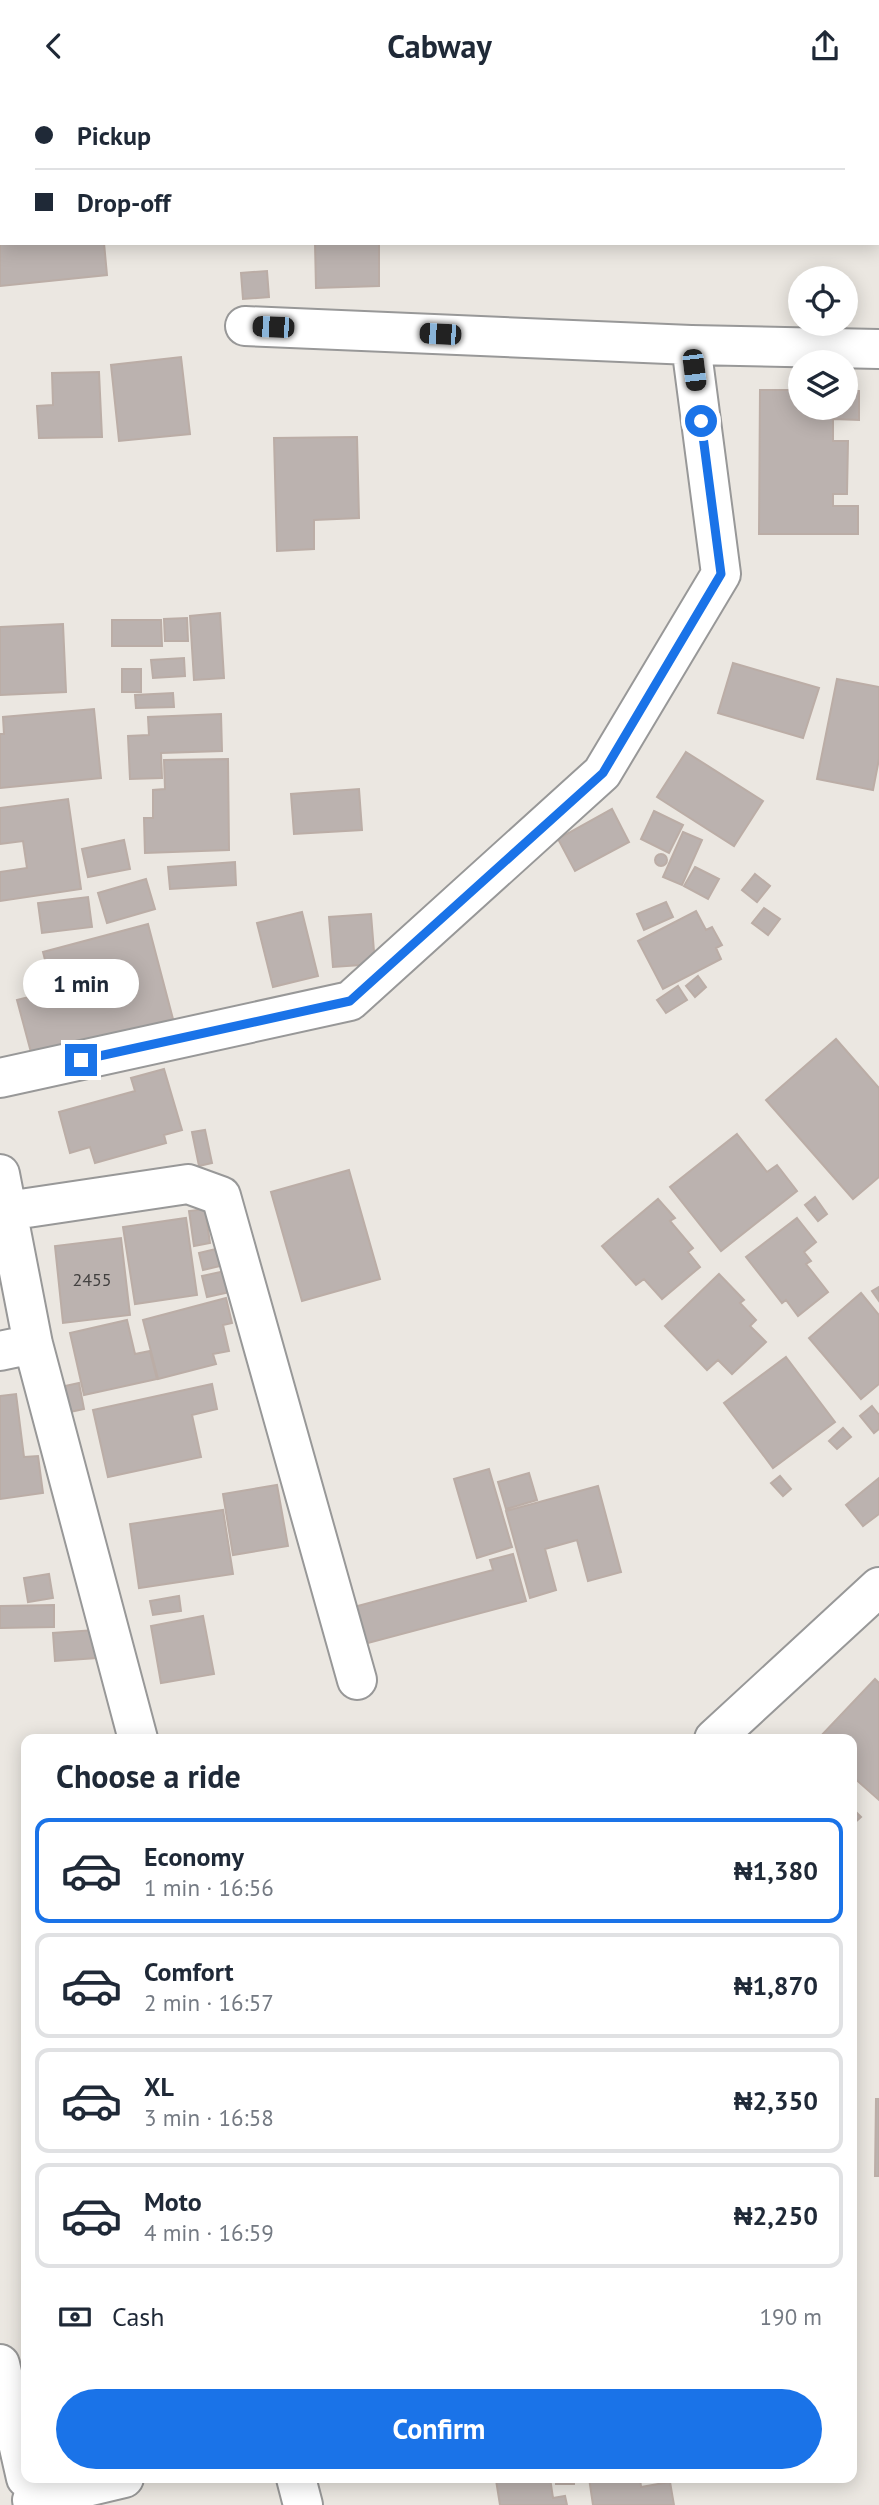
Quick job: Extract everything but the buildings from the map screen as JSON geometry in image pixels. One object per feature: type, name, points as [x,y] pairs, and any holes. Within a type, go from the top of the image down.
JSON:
[{"type":"street","points":[[245,326],[691,345],[879,349]]},
{"type":"street","points":[[0,1078],[350,1001],[603,773],[721,574],[691,345]]},
{"type":"street","points":[[0,1174],[7,1211],[17,1347],[136,1734]]},
{"type":"street","points":[[7,1211],[188,1184],[221,1196],[357,1680]]},
{"type":"street","points":[[719,1734],[879,1587]]},
{"type":"street","points":[[0,2364],[21,2455]]},
{"type":"street","points":[[29,2490],[84,2483]]},
{"type":"street","points":[[297,2483],[303,2505]]},
{"type":"route","points":[[81,1060],[350,1001],[603,773],[721,574],[701,421]]}]
